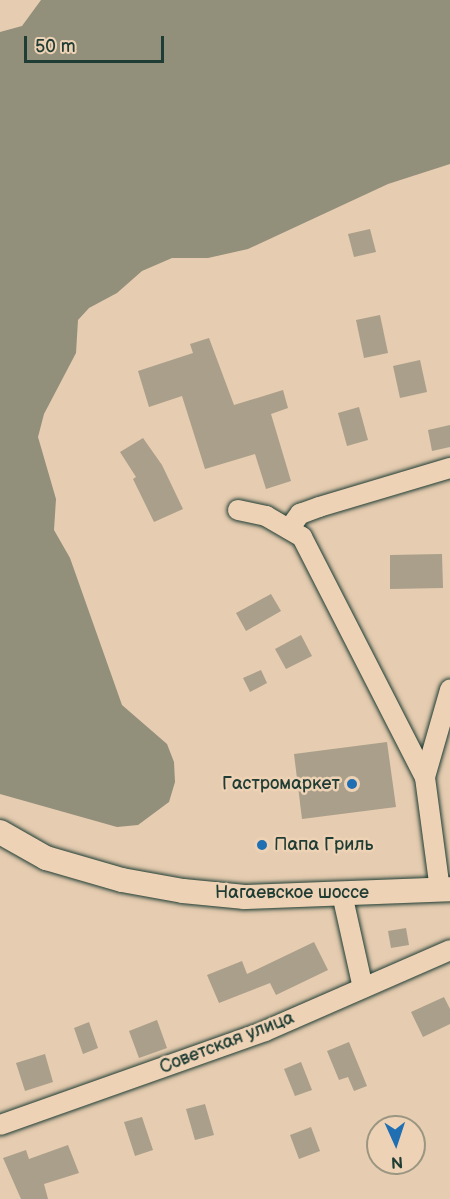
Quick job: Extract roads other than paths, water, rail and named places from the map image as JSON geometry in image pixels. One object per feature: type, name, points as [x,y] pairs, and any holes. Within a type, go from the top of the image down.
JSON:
[{"type":"street","points":[[289,529],[300,514],[450,468]]},
{"type":"street","points":[[238,510],[266,516],[302,537],[425,777],[445,890]]},
{"type":"street","points":[[425,777],[450,690]]},
{"type":"street","name":"Нагаевское шоссе","points":[[0,832],[46,858],[122,880],[245,897],[445,890]]},
{"type":"street","points":[[342,894],[363,988]]},
{"type":"street","name":"Советская улица","points":[[0,1125],[265,1031],[450,950]]},
{"type":"place","name":"Гастромаркет","points":[[352,784]]},
{"type":"place","name":"Папа Гриль","points":[[262,845]]}]
